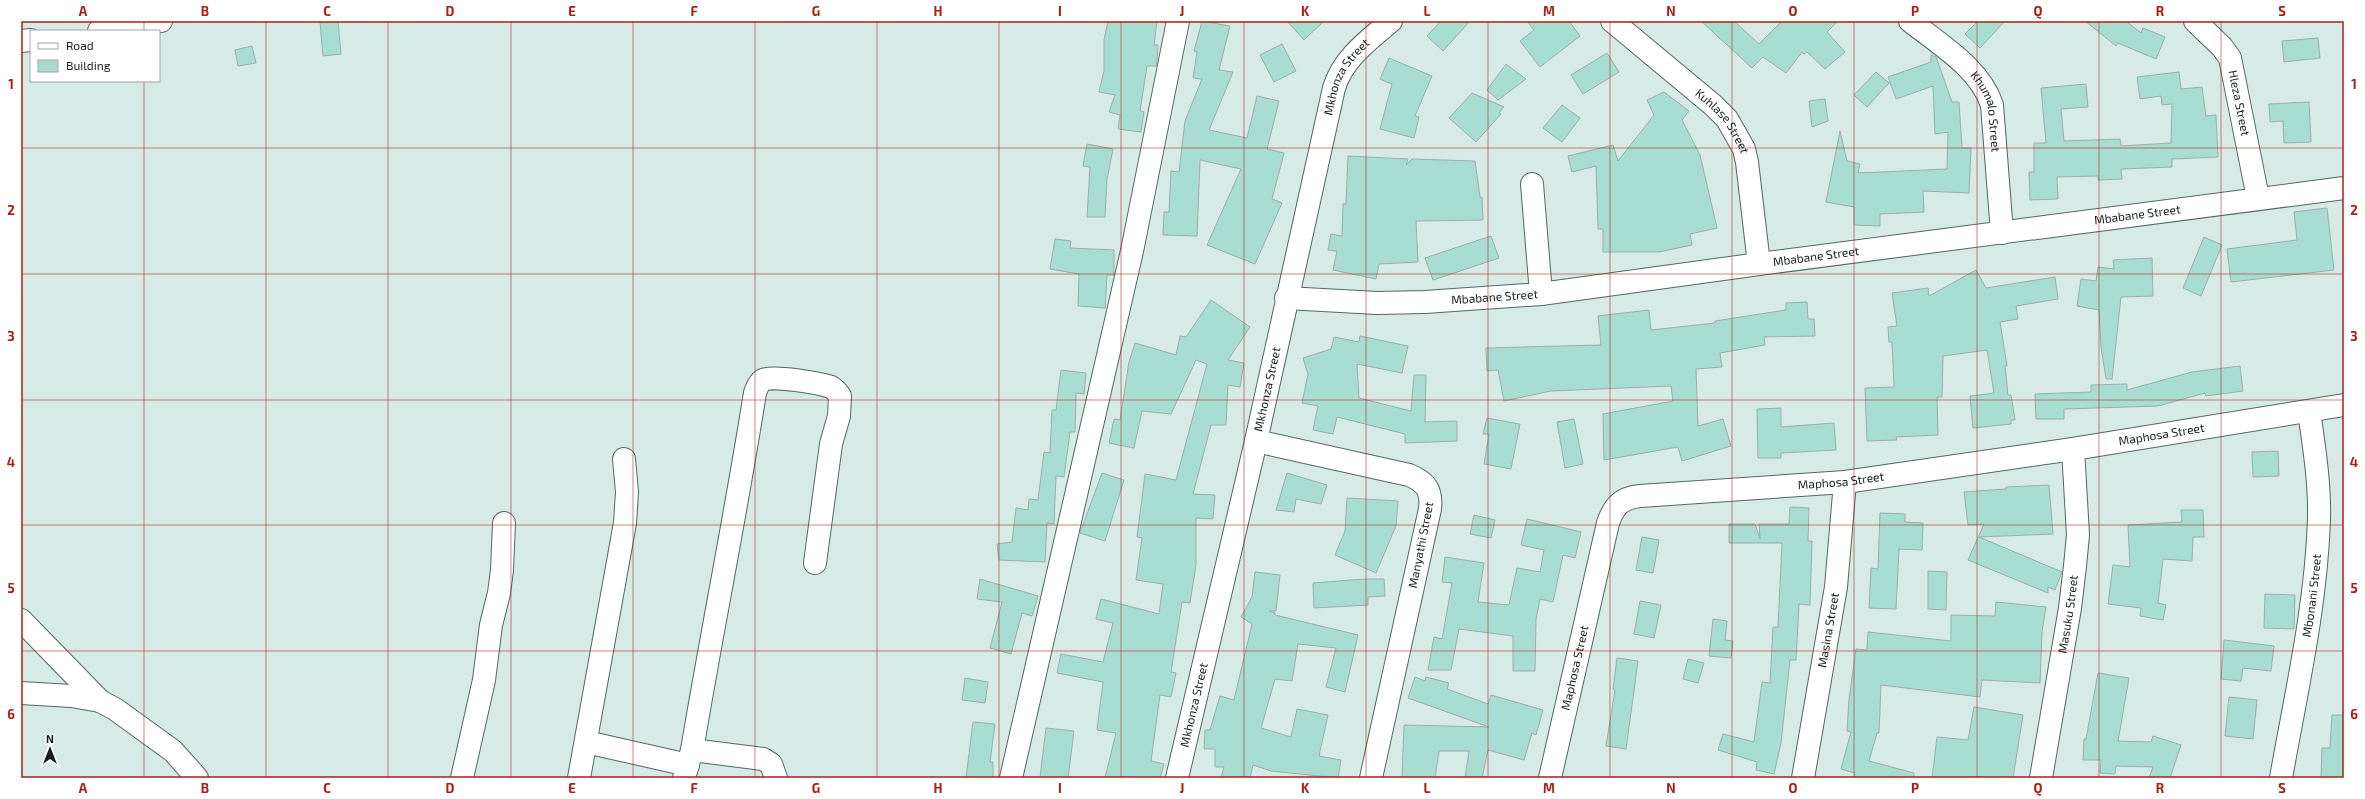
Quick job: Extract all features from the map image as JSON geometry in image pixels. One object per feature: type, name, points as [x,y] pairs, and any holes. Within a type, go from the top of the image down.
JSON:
[{"type":"street","points":[[106,30],[160,21]]},
{"type":"street","points":[[1011,778],[1132,251],[1178,21]]},
{"type":"street","name":"Mkhonza Street","points":[[1177,778],[1256,441],[1286,298],[1337,77],[1356,51],[1391,21]]},
{"type":"street","name":"Kuhlase Street","points":[[1612,21],[1713,105],[1737,133],[1744,148],[1747,162],[1759,264]]},
{"type":"street","name":"Khumalo Street","points":[[1910,21],[1968,68],[1982,83],[1989,96],[1992,105],[2002,233]]},
{"type":"street","name":"Hleza Street","points":[[2194,21],[2222,47],[2230,58],[2258,198]]},
{"type":"street","points":[[1532,184],[1541,294]]},
{"type":"street","name":"Mbabane Street","points":[[1286,298],[1377,303],[1425,302],[1541,294],[2258,198],[2344,188]]},
{"type":"street","points":[[688,764],[723,574],[736,515],[755,393],[759,383],[764,380],[780,379],[819,384],[831,387],[840,396],[839,416],[831,444],[815,563]]},
{"type":"street","name":"Maphosa Street","points":[[1550,778],[1608,523],[1613,508],[1624,500],[1640,496],[1844,482],[2072,449],[2344,405]]},
{"type":"street","name":"Mbonani Street","points":[[2281,778],[2314,593],[2318,545],[2319,518],[2317,466],[2309,411]]},
{"type":"street","name":"Manyathi Street","points":[[1256,441],[1409,475],[1422,480],[1428,488],[1431,499],[1430,509],[1370,778]]},
{"type":"street","name":"Masuku Street","points":[[2041,778],[2070,608],[2078,535],[2072,449]]},
{"type":"street","points":[[579,778],[626,523],[627,492],[624,459]]},
{"type":"street","name":"Masina Street","points":[[1802,778],[1836,587],[1844,482]]},
{"type":"street","points":[[462,778],[484,680],[491,625],[499,593],[502,570],[504,523]]},
{"type":"street","points":[[21,620],[100,701],[115,709],[173,751],[197,778]]},
{"type":"street","points":[[21,693],[71,696],[100,701]]},
{"type":"street","points":[[586,742],[688,764],[763,759],[771,764],[776,778]]},
{"type":"building","points":[[338,21],[341,54],[323,56],[320,22]]},
{"type":"building","points":[[1108,21],[1157,21],[1154,45],[1158,45],[1157,60],[1156,66],[1147,66],[1140,111],[1144,112],[1141,132],[1118,129],[1120,115],[1109,112],[1115,95],[1099,92],[1104,71],[1104,40]]},
{"type":"building","points":[[1202,21],[1230,26],[1219,70],[1233,72],[1209,130],[1247,138],[1257,96],[1279,101],[1267,149],[1284,153],[1272,199],[1282,203],[1255,264],[1207,245],[1241,169],[1200,160],[1197,236],[1163,235],[1164,212],[1169,212],[1171,171],[1179,172],[1185,121],[1202,79],[1193,78],[1197,52],[1194,51]]},
{"type":"building","points":[[1287,21],[1324,21],[1304,40]]},
{"type":"building","points":[[1441,21],[1470,21],[1443,51],[1427,36]]},
{"type":"building","points":[[1527,21],[1569,21],[1580,36],[1540,67],[1520,41],[1534,30]]},
{"type":"building","points":[[1701,21],[1734,21],[1759,44],[1782,21],[1838,21],[1827,32],[1845,52],[1825,69],[1807,52],[1804,54],[1802,52],[1786,73],[1763,57],[1752,68]]},
{"type":"building","points":[[1978,21],[2005,21],[1980,48],[1965,34]]},
{"type":"building","points":[[2085,21],[2126,21],[2141,33],[2143,28],[2165,37],[2156,59],[2118,43],[2116,46]]},
{"type":"building","points":[[2318,38],[2320,58],[2284,62],[2282,41]]},
{"type":"building","points":[[1282,44],[1296,71],[1274,82],[1260,55]]},
{"type":"building","points":[[252,46],[256,63],[238,66],[235,50]]},
{"type":"building","points":[[1607,53],[1619,72],[1583,94],[1571,75]]},
{"type":"building","points":[[1931,55],[1936,57],[1952,102],[1959,102],[1962,148],[1971,148],[1969,193],[1923,191],[1924,212],[1880,214],[1880,226],[1854,225],[1854,207],[1826,202],[1840,131],[1847,161],[1860,164],[1858,173],[1947,169],[1948,132],[1935,134],[1933,86],[1896,99],[1888,77],[1931,62]]},
{"type":"building","points":[[1389,58],[1432,76],[1415,116],[1419,117],[1414,138],[1380,129],[1392,84],[1380,79]]},
{"type":"building","points":[[1506,64],[1526,79],[1498,100],[1487,90]]},
{"type":"building","points":[[1876,72],[1889,83],[1867,107],[1854,95]]},
{"type":"building","points":[[2179,72],[2181,89],[2202,87],[2206,116],[2216,115],[2218,157],[2172,159],[2172,167],[2121,169],[2122,179],[2098,180],[2098,176],[2057,177],[2058,199],[2030,200],[2029,172],[2034,172],[2034,143],[2046,143],[2041,88],[2086,84],[2088,107],[2061,109],[2064,141],[2120,139],[2121,146],[2171,143],[2172,104],[2162,105],[2161,96],[2140,99],[2137,77]]},
{"type":"building","points":[[1664,92],[1689,111],[1682,120],[1700,155],[1717,228],[1690,234],[1692,245],[1659,252],[1603,252],[1603,229],[1598,229],[1596,166],[1572,172],[1568,156],[1613,145],[1618,161],[1654,115],[1647,100]]},
{"type":"building","points":[[1472,93],[1504,107],[1499,113],[1501,114],[1476,142],[1449,118]]},
{"type":"building","points":[[1825,99],[1828,121],[1812,127],[1809,101]]},
{"type":"building","points":[[2309,102],[2311,142],[2284,143],[2283,121],[2270,122],[2269,104]]},
{"type":"building","points":[[1562,105],[1580,118],[1562,142],[1543,128]]},
{"type":"building","points":[[1087,144],[1113,149],[1107,179],[1105,217],[1087,217],[1090,167],[1083,166]]},
{"type":"building","points":[[1348,156],[1408,159],[1406,165],[1412,159],[1475,161],[1480,197],[1482,197],[1483,220],[1416,221],[1418,262],[1379,264],[1376,279],[1333,270],[1337,251],[1328,250],[1331,234],[1342,236],[1343,204],[1346,204]]},
{"type":"building","points":[[2327,208],[2334,270],[2231,282],[2227,249],[2297,240],[2294,212]]},
{"type":"building","points":[[1491,236],[1499,258],[1433,280],[1425,258]]},
{"type":"building","points":[[2204,237],[2222,245],[2201,296],[2183,288]]},
{"type":"building","points":[[1055,239],[1071,241],[1070,248],[1114,250],[1114,275],[1107,275],[1105,308],[1078,306],[1079,274],[1050,269]]},
{"type":"building","points":[[2152,258],[2153,296],[2121,297],[2112,379],[2106,379],[2101,347],[2099,310],[2077,306],[2081,279],[2096,281],[2098,267],[2114,269],[2113,260]]},
{"type":"building","points":[[1976,270],[1986,288],[2055,277],[2058,299],[2016,306],[2018,319],[2000,322],[2007,366],[2005,366],[2008,395],[2011,395],[2015,420],[2011,420],[2011,424],[1973,428],[1970,396],[1994,393],[1987,350],[1943,356],[1942,397],[1937,397],[1938,435],[1896,437],[1897,440],[1867,441],[1865,388],[1894,387],[1892,342],[1889,342],[1888,327],[1897,326],[1892,293],[1928,288],[1929,296]]},
{"type":"building","points":[[1211,300],[1250,327],[1228,360],[1244,363],[1240,387],[1228,385],[1226,425],[1211,425],[1193,494],[1215,495],[1213,519],[1196,518],[1196,565],[1190,603],[1182,602],[1171,672],[1176,673],[1171,697],[1160,695],[1151,761],[1164,764],[1160,778],[1105,778],[1116,733],[1097,730],[1103,682],[1057,673],[1061,654],[1103,662],[1113,623],[1096,619],[1101,599],[1159,614],[1163,584],[1136,580],[1142,538],[1137,537],[1145,474],[1176,480],[1207,364],[1196,360],[1171,414],[1142,411],[1134,448],[1109,443],[1114,419],[1120,420],[1129,362],[1135,343],[1176,355],[1180,336],[1186,337]]},
{"type":"building","points":[[1807,302],[1808,319],[1814,319],[1815,336],[1764,337],[1765,345],[1720,353],[1722,367],[1696,369],[1698,426],[1723,419],[1731,446],[1682,461],[1678,447],[1604,460],[1603,414],[1673,401],[1671,386],[1551,391],[1504,401],[1498,370],[1487,371],[1486,348],[1601,345],[1598,316],[1649,310],[1651,330],[1715,323],[1715,321],[1786,310],[1786,303]]},
{"type":"building","points":[[1360,336],[1408,346],[1402,373],[1357,364],[1359,398],[1411,411],[1414,375],[1426,375],[1425,422],[1457,421],[1457,441],[1405,443],[1405,434],[1337,417],[1333,434],[1313,430],[1318,406],[1302,403],[1308,374],[1303,358],[1331,349],[1334,337],[1359,342]]},
{"type":"building","points":[[2240,366],[2243,391],[2206,396],[2205,393],[2158,406],[2064,409],[2064,419],[2036,419],[2035,394],[2091,392],[2091,385],[2127,384],[2127,390],[2192,372]]},
{"type":"building","points":[[1061,370],[1086,373],[1084,394],[1076,393],[1075,432],[1070,432],[1064,477],[1056,476],[1054,524],[1047,523],[1045,562],[999,560],[997,544],[1012,542],[1016,508],[1028,510],[1029,499],[1038,500],[1044,452],[1050,453],[1052,410],[1056,410]]},
{"type":"building","points":[[1781,408],[1781,427],[1834,423],[1836,450],[1781,453],[1781,458],[1758,458],[1757,409]]},
{"type":"building","points":[[1487,418],[1520,424],[1511,469],[1484,464],[1489,434],[1483,434]]},
{"type":"building","points":[[1574,419],[1583,464],[1565,468],[1557,422]]},
{"type":"building","points":[[2278,451],[2279,476],[2253,477],[2252,452]]},
{"type":"building","points":[[1102,473],[1124,480],[1105,541],[1080,533]]},
{"type":"building","points":[[1287,473],[1327,485],[1321,504],[1296,499],[1294,512],[1276,510]]},
{"type":"building","points":[[2049,485],[2053,534],[1979,537],[2062,572],[2055,590],[2048,587],[2048,593],[1968,560],[1984,524],[1968,525],[1964,492],[2006,489],[2006,487]]},
{"type":"building","points":[[1347,498],[1398,501],[1396,526],[1376,573],[1335,555],[1345,531]]},
{"type":"building","points":[[1790,507],[1809,508],[1808,541],[1812,541],[1810,605],[1799,604],[1796,660],[1790,660],[1781,743],[1774,774],[1756,770],[1757,762],[1718,750],[1723,734],[1754,742],[1762,682],[1770,683],[1773,627],[1778,627],[1782,543],[1729,543],[1729,524],[1755,524],[1760,539],[1759,524],[1789,524]]},
{"type":"building","points":[[2181,510],[2203,510],[2204,537],[2193,537],[2192,561],[2163,559],[2158,603],[2166,605],[2163,620],[2140,616],[2141,608],[2108,604],[2113,565],[2130,567],[2128,525],[2182,522]]},
{"type":"building","points":[[1880,513],[1905,514],[1905,522],[1923,523],[1922,550],[1899,549],[1896,609],[1869,608],[1871,568],[1878,569]]},
{"type":"building","points":[[1474,515],[1495,520],[1491,538],[1470,534]]},
{"type":"building","points":[[1527,519],[1581,532],[1575,558],[1563,555],[1553,602],[1540,599],[1536,619],[1535,671],[1513,671],[1513,636],[1459,629],[1451,670],[1428,670],[1434,637],[1442,639],[1452,583],[1442,582],[1445,557],[1484,563],[1478,602],[1509,605],[1517,568],[1540,572],[1544,550],[1521,545]]},
{"type":"building","points":[[1642,537],[1659,540],[1653,573],[1636,570]]},
{"type":"building","points":[[1928,571],[1947,572],[1946,610],[1928,609]]},
{"type":"building","points":[[1255,572],[1280,575],[1276,611],[1269,611],[1275,613],[1275,615],[1358,635],[1345,692],[1326,687],[1336,648],[1298,644],[1292,681],[1275,679],[1261,728],[1291,737],[1297,709],[1328,715],[1319,756],[1341,760],[1338,778],[1271,771],[1253,765],[1250,778],[1221,778],[1224,767],[1215,767],[1215,749],[1204,749],[1205,730],[1210,730],[1220,696],[1234,700],[1252,624],[1241,617],[1252,597]]},
{"type":"building","points":[[980,579],[1038,596],[1032,616],[1022,613],[1011,654],[990,648],[1002,602],[977,599]]},
{"type":"building","points":[[1384,579],[1385,596],[1368,597],[1368,605],[1314,608],[1313,583]]},
{"type":"building","points":[[2265,594],[2295,595],[2294,629],[2264,628]]},
{"type":"building","points":[[1640,601],[1661,605],[1654,638],[1634,634]]},
{"type":"building","points":[[1996,602],[2046,607],[2042,632],[2040,683],[1982,680],[1980,697],[1881,685],[1879,733],[1877,733],[1869,761],[1914,773],[1914,778],[1854,778],[1855,773],[1841,769],[1851,732],[1847,731],[1849,700],[1856,649],[1867,650],[1868,632],[1951,641],[1951,615],[1995,616]]},
{"type":"building","points":[[1713,619],[1727,621],[1725,640],[1733,641],[1731,658],[1709,656]]},
{"type":"building","points":[[2224,640],[2274,646],[2271,671],[2243,668],[2241,681],[2221,679]]},
{"type":"building","points":[[1617,658],[1638,661],[1626,749],[1606,746],[1615,690],[1613,689]]},
{"type":"building","points":[[1688,659],[1704,663],[1698,683],[1683,679]]},
{"type":"building","points":[[2098,673],[2129,678],[2118,741],[2151,742],[2153,736],[2181,745],[2170,778],[2149,778],[2153,767],[2116,766],[2115,774],[2100,773],[2101,760],[2083,760],[2084,739],[2086,739]]},
{"type":"building","points":[[1415,677],[1425,681],[1426,677],[1449,683],[1447,689],[1488,704],[1491,695],[1543,710],[1536,735],[1532,733],[1524,760],[1488,750],[1482,778],[1465,778],[1469,751],[1439,751],[1435,778],[1402,778],[1404,725],[1489,727],[1408,698]]},
{"type":"building","points":[[965,678],[988,682],[985,703],[962,700]]},
{"type":"building","points":[[2229,697],[2257,700],[2253,739],[2225,736]]},
{"type":"building","points":[[1974,707],[2023,715],[2013,778],[1932,778],[1937,737],[1968,740]]},
{"type":"building","points":[[2332,715],[2344,715],[2344,778],[2321,778],[2322,748],[2330,748]]},
{"type":"building","points":[[973,722],[995,724],[990,762],[993,762],[993,778],[966,778]]},
{"type":"building","points":[[1046,728],[1074,731],[1068,778],[1040,778]]}]
